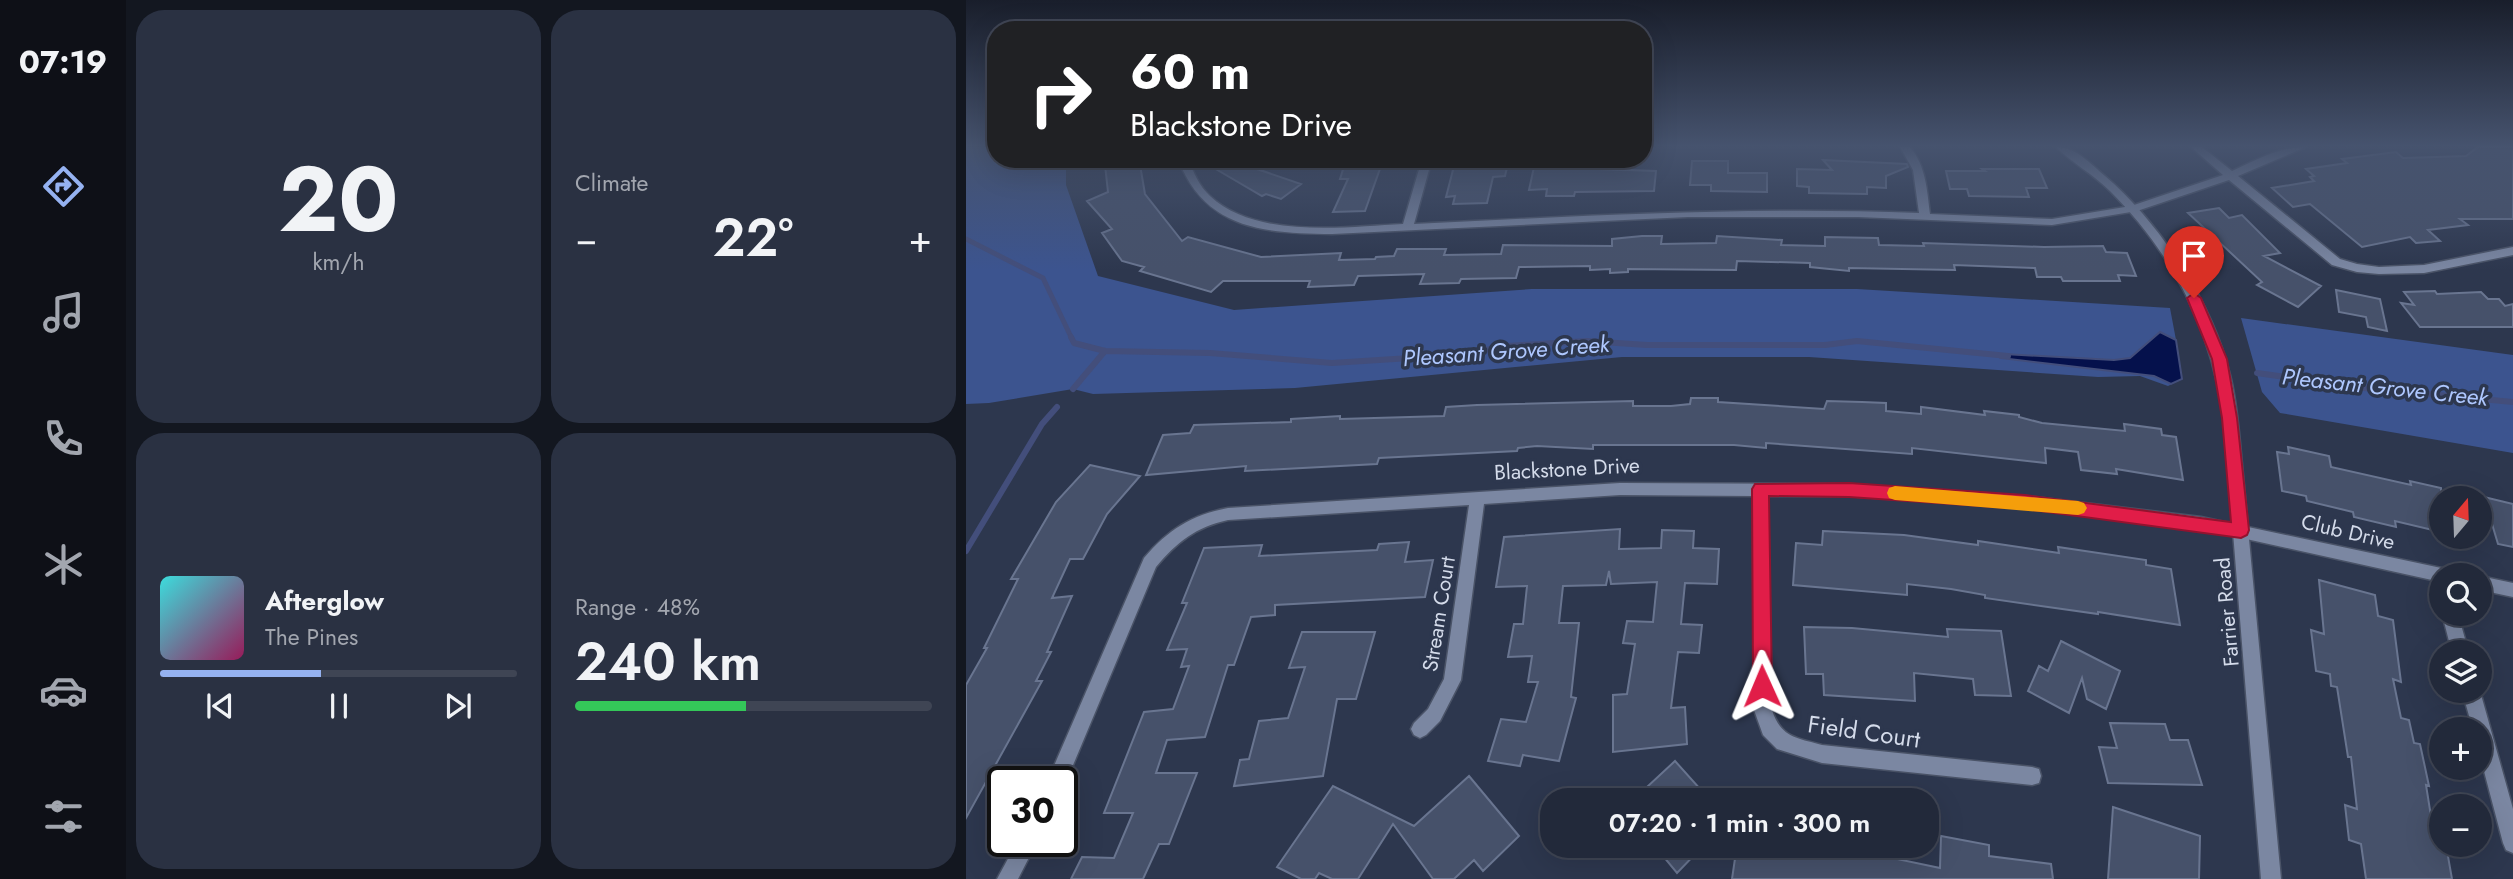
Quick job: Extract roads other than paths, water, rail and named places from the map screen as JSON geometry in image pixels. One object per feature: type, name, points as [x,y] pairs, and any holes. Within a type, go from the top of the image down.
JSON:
[{"type":"street","points":[[1195,188],[1199,194],[1226,214],[1299,231],[1689,214],[1925,216],[2052,222],[2133,209],[2195,188]]},
{"type":"street","points":[[1408,226],[1419,188]]},
{"type":"street","points":[[1921,188],[1925,216]]},
{"type":"street","name":"Farrier Road","points":[[2109,188],[2133,209],[2161,243],[2185,279],[2219,359],[2229,418],[2241,530],[2271,879]]},
{"type":"street","points":[[2246,188],[2336,262],[2356,269],[2455,265],[2513,251]]},
{"type":"street","name":"Blackstone Drive","points":[[1063,766],[1150,563],[1165,544],[1186,526],[1207,517],[1620,489],[1849,490],[2025,502],[2241,530]]},
{"type":"street","name":"Field Court","points":[[1760,489],[1763,710],[1769,729],[1783,743],[1822,754],[2032,776]]},
{"type":"street","name":"Stream Court","points":[[1420,729],[1434,715],[1452,680],[1478,497]]},
{"type":"street","name":"Club Drive","points":[[2241,530],[2429,575]]},
{"type":"street","points":[[2492,586],[2513,590]]},
{"type":"street","points":[[2474,703],[2513,843]]},
{"type":"street","points":[[1007,879],[1019,857]]},
{"type":"waterway","name":"Pleasant Grove Creek","points":[[966,239],[1043,278],[1072,339]]},
{"type":"waterway","name":"Pleasant Grove Creek","points":[[1072,339],[1074,343],[1105,351]]},
{"type":"waterway","name":"Pleasant Grove Creek","points":[[1105,351],[1210,353],[1332,363],[1457,355],[1507,346],[1587,341],[1647,345],[1825,345],[1857,341],[2008,356]]},
{"type":"waterway","points":[[1073,389],[1105,351]]},
{"type":"waterway","name":"Pleasant Grove Creek","points":[[2257,373],[2364,388],[2513,402]]},
{"type":"waterway","points":[[966,551],[1042,424],[1057,407]]}]
